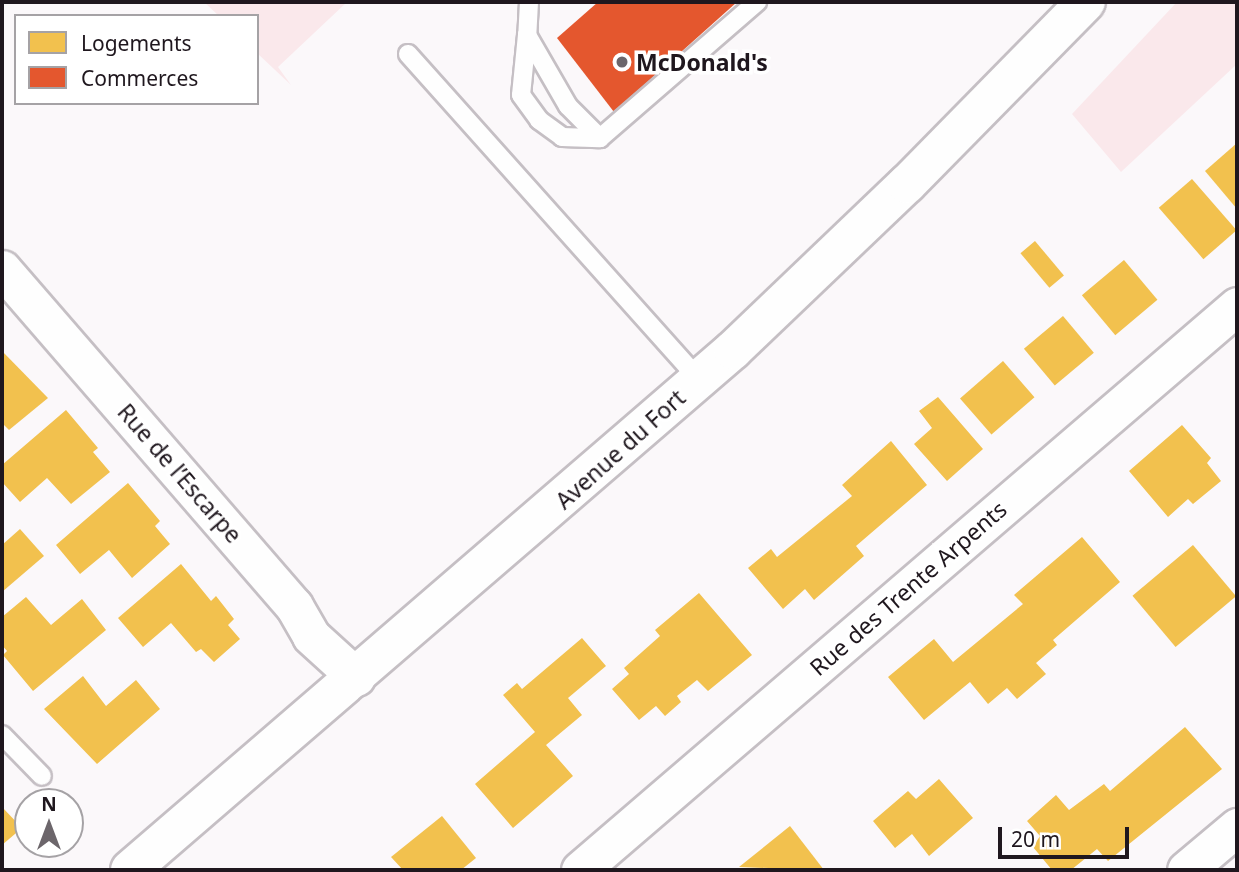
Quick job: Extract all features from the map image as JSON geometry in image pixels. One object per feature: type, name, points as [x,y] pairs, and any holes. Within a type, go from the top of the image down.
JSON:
[{"type":"main road","name":"Avenue du Fort","points":[[130,870],[629,444],[907,184],[1086,2]]},
{"type":"street","name":"Rue de l’Escarpe","points":[[2,270],[294,606],[311,636],[356,677]]},
{"type":"street","name":"Rue des Trente Arpents","points":[[580,870],[1237,306]]},
{"type":"street","points":[[1186,870],[1237,827]]},
{"type":"lane","points":[[529,2],[521,95],[539,120],[562,137],[600,138],[758,2]]},
{"type":"lane","points":[[527,35],[568,106],[600,138]]},
{"type":"lane","points":[[408,54],[698,378]]},
{"type":"lane","points":[[2,735],[42,776]]},
{"type":"shaded area","points":[[204,2],[347,2],[278,67],[291,85],[259,55],[259,14],[217,14]]},
{"type":"shaded area","points":[[1177,2],[1237,2],[1237,64],[1121,172],[1072,114]]},
{"type":"building: Logements","points":[[1237,143],[1237,209],[1205,171]]},
{"type":"building: Logements","points":[[1192,179],[1237,230],[1203,259],[1159,208]]},
{"type":"building: Logements","points":[[1035,241],[1064,275],[1049,288],[1020,253]]},
{"type":"building: Logements","points":[[1124,260],[1157,300],[1115,335],[1082,295]]},
{"type":"building: Logements","points":[[1063,316],[1094,353],[1055,386],[1024,349]]},
{"type":"building: Logements","points":[[2,351],[48,398],[9,430],[2,423]]},
{"type":"building: Logements","points":[[1003,361],[1034,397],[991,435],[960,398]]},
{"type":"building: Logements","points":[[938,397],[983,449],[947,481],[914,444],[932,428],[919,411]]},
{"type":"building: Logements","points":[[66,410],[98,448],[93,452],[110,472],[71,504],[47,478],[20,502],[2,482],[2,465]]},
{"type":"building: Logements","points":[[1182,425],[1211,458],[1207,463],[1221,481],[1193,504],[1188,499],[1168,517],[1129,471]]},
{"type":"building: Logements","points":[[891,441],[927,485],[856,546],[864,556],[814,600],[805,589],[783,609],[748,568],[771,549],[777,557],[852,496],[842,485]]},
{"type":"building: Logements","points":[[128,483],[160,521],[155,526],[170,544],[132,578],[109,550],[80,574],[56,545]]},
{"type":"building: Logements","points":[[20,529],[44,556],[2,592],[2,545]]},
{"type":"building: Logements","points":[[1082,537],[1120,582],[1053,640],[1057,645],[1036,663],[1046,674],[1017,699],[1007,688],[988,704],[970,682],[924,720],[888,677],[934,639],[953,662],[1023,604],[1014,595]]},
{"type":"building: Logements","points":[[1193,545],[1236,596],[1176,647],[1132,596]]},
{"type":"building: Logements","points":[[181,564],[211,601],[216,596],[234,619],[228,625],[240,639],[214,662],[201,649],[196,652],[171,623],[143,647],[118,618]]},
{"type":"building: Logements","points":[[699,593],[752,655],[708,691],[697,680],[677,696],[681,702],[665,716],[656,706],[639,720],[612,689],[629,674],[624,668],[660,636],[655,630]]},
{"type":"building: Logements","points":[[26,597],[51,625],[82,599],[106,630],[33,691],[3,655],[7,651],[2,645],[2,617]]},
{"type":"building: Logements","points":[[582,638],[606,666],[568,698],[582,715],[546,745],[573,776],[513,828],[475,784],[535,732],[503,695],[517,683],[522,689]]},
{"type":"building: Logements","points":[[83,676],[106,706],[136,680],[160,709],[97,764],[44,709]]},
{"type":"building: Logements","points":[[1185,727],[1222,769],[1108,861],[1097,849],[1071,870],[1052,870],[1033,847],[1040,836],[1027,821],[1056,795],[1069,810],[1104,784],[1110,791]]},
{"type":"building: Logements","points":[[939,779],[973,818],[929,856],[912,834],[895,848],[873,821],[908,791],[916,799]]},
{"type":"building: Logements","points":[[2,807],[14,820],[14,835],[2,845]]},
{"type":"building: Logements","points":[[442,816],[476,858],[461,870],[403,870],[391,857]]},
{"type":"building: Logements","points":[[790,826],[824,870],[739,867]]},
{"type":"building: Commerces","name":"McDonald's","points":[[598,2],[737,2],[614,112],[557,38]]},
{"type":"place","name":"McDonald's","points":[[622,62]]}]
